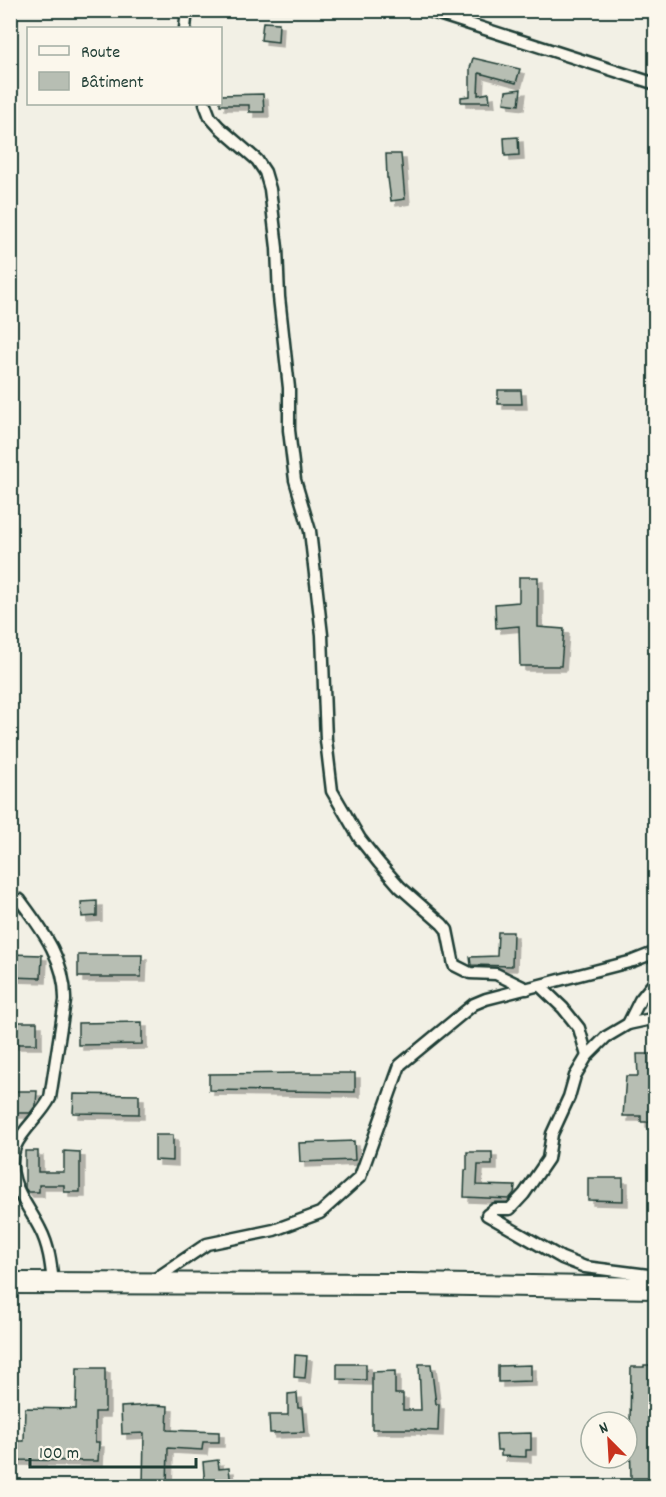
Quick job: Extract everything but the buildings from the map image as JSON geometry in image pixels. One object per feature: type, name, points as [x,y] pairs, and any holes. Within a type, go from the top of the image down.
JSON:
[{"type":"highway","points":[[10,1283],[410,1284],[656,1288]]},
{"type":"street","points":[[185,27],[187,10]]},
{"type":"street","points":[[426,10],[656,84]]},
{"type":"street","points":[[205,105],[210,117],[219,127],[257,160],[265,172],[270,189],[289,388],[289,430],[295,480],[310,531],[320,623],[328,777],[332,791],[360,839],[379,863],[447,930],[454,965],[470,973],[496,974],[527,989]]},
{"type":"street","points":[[20,900],[43,931],[57,956],[65,986],[65,1001],[50,1098],[46,1107],[20,1138],[12,1162],[16,1186],[48,1247],[53,1283]]},
{"type":"street","points":[[149,1284],[207,1244],[274,1230],[320,1213],[360,1177],[400,1065],[474,1004],[633,961],[656,952]]},
{"type":"street","points":[[628,1024],[640,1000],[656,980]]},
{"type":"street","points":[[540,987],[563,1008],[579,1028],[587,1056]]},
{"type":"street","points":[[656,1018],[628,1024],[606,1036],[587,1056],[575,1076],[569,1097],[552,1134],[548,1159],[524,1194],[510,1209],[495,1209],[487,1215],[562,1258],[585,1267],[656,1276]]}]
